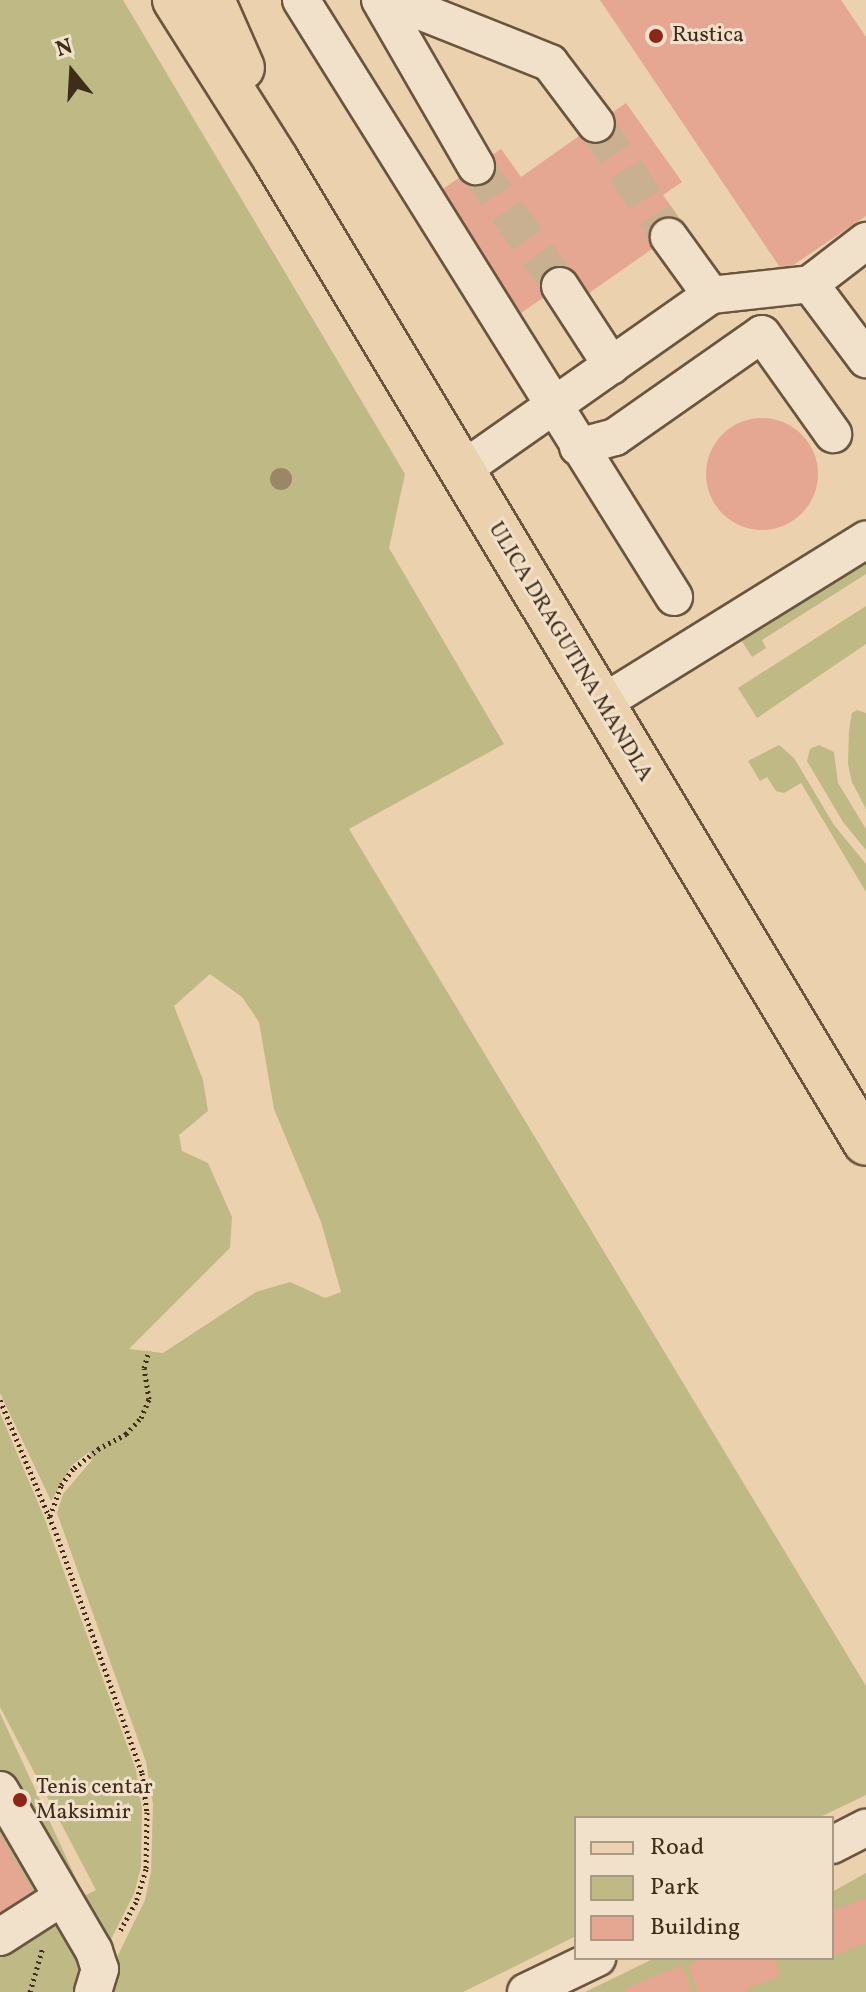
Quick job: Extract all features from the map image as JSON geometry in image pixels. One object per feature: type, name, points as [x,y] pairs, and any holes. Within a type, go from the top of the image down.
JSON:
[{"type":"main road","name":"ULICA DRAGUTINA MANDLA","points":[[175,0],[276,160],[866,1143]]},
{"type":"main road","name":"ULICA DRAGUTINA MANDLA","points":[[212,0],[276,160]]},
{"type":"street","points":[[301,0],[674,597]]},
{"type":"street","points":[[380,0],[476,166]]},
{"type":"street","points":[[392,0],[550,63],[596,124]]},
{"type":"street","points":[[669,237],[711,295]]},
{"type":"street","points":[[462,470],[711,295],[810,284],[866,241]]},
{"type":"street","points":[[810,284],[866,359]]},
{"type":"street","points":[[560,286],[612,366]]},
{"type":"street","points":[[578,447],[615,437],[762,334],[833,434]]},
{"type":"street","points":[[601,704],[866,540]]},
{"type":"street","points":[[0,1790],[94,1951],[96,1981]]},
{"type":"street","points":[[834,1844],[866,1828]]},
{"type":"street","points":[[0,1937],[61,1898]]},
{"type":"street","points":[[526,1992],[593,1960]]},
{"type":"path","points":[[49,1517],[61,1485],[74,1468],[98,1449],[126,1434],[141,1418],[149,1399],[144,1368],[149,1351]]},
{"type":"path","points":[[0,1400],[49,1517],[142,1773],[147,1812],[146,1869],[136,1902],[96,1981]]},
{"type":"green space","points":[[0,0],[123,0],[405,474],[389,548],[504,744],[349,829],[866,1686],[866,1795],[822,1816],[574,1816],[574,1937],[463,1992],[100,1992],[145,1900],[151,1872],[153,1804],[146,1762],[57,1513],[63,1494],[92,1460],[89,1452],[72,1465],[51,1501],[0,1393]],"holes":[[[210,974],[242,997],[259,1022],[274,1109],[321,1222],[341,1292],[325,1298],[290,1282],[256,1292],[163,1353],[129,1349],[230,1248],[232,1217],[208,1163],[182,1151],[179,1135],[208,1111],[203,1080],[174,1006]]]},
{"type":"green space","points":[[866,557],[866,574],[762,640],[766,648],[752,657],[739,637]]},
{"type":"green space","points":[[866,606],[866,644],[757,718],[738,688]]},
{"type":"green space","points":[[857,710],[866,713],[866,809],[852,782],[848,764],[849,730],[852,713]]},
{"type":"green space","points":[[779,745],[794,758],[834,825],[866,864],[866,892],[801,783],[784,793],[776,791],[767,777],[760,781],[748,761]]},
{"type":"green space","points":[[819,745],[834,752],[838,783],[866,829],[866,850],[843,822],[807,761],[810,749]]},
{"type":"green space","points":[[0,1413],[44,1517],[136,1770],[142,1809],[141,1867],[134,1894],[105,1951],[96,1992],[0,1992],[0,1713],[84,1896],[96,1890],[0,1707]]},
{"type":"green space","points":[[866,1873],[866,1992],[585,1992],[651,1960],[834,1960],[834,1891]]},
{"type":"building","points":[[600,0],[841,0],[866,37],[866,216],[783,272]]},
{"type":"building","points":[[626,103],[682,182],[663,195],[685,226],[582,298],[569,280],[521,313],[437,193],[501,149],[521,177]]},
{"type":"building","points":[[762,418],[783,423],[801,435],[813,453],[818,474],[813,495],[801,513],[783,525],[762,530],[741,525],[723,513],[711,495],[706,474],[711,453],[723,435],[741,423]]},
{"type":"building","points":[[0,1834],[41,1905],[0,1928]]},
{"type":"building","points":[[866,1898],[866,1943],[834,1955],[834,1910]]},
{"type":"building","points":[[699,1960],[775,1960],[781,1976],[746,1989],[748,1992],[698,1992],[688,1965]]},
{"type":"building","points":[[682,1965],[693,1992],[627,1992],[626,1988]]},
{"type":"tunnel","points":[[596,124],[669,237]]},
{"type":"tunnel","points":[[476,166],[560,286]]},
{"type":"place","name":"Rustica","points":[[656,36]]},
{"type":"place","name":"Tenis centar Maksimir","points":[[20,1800]]}]
